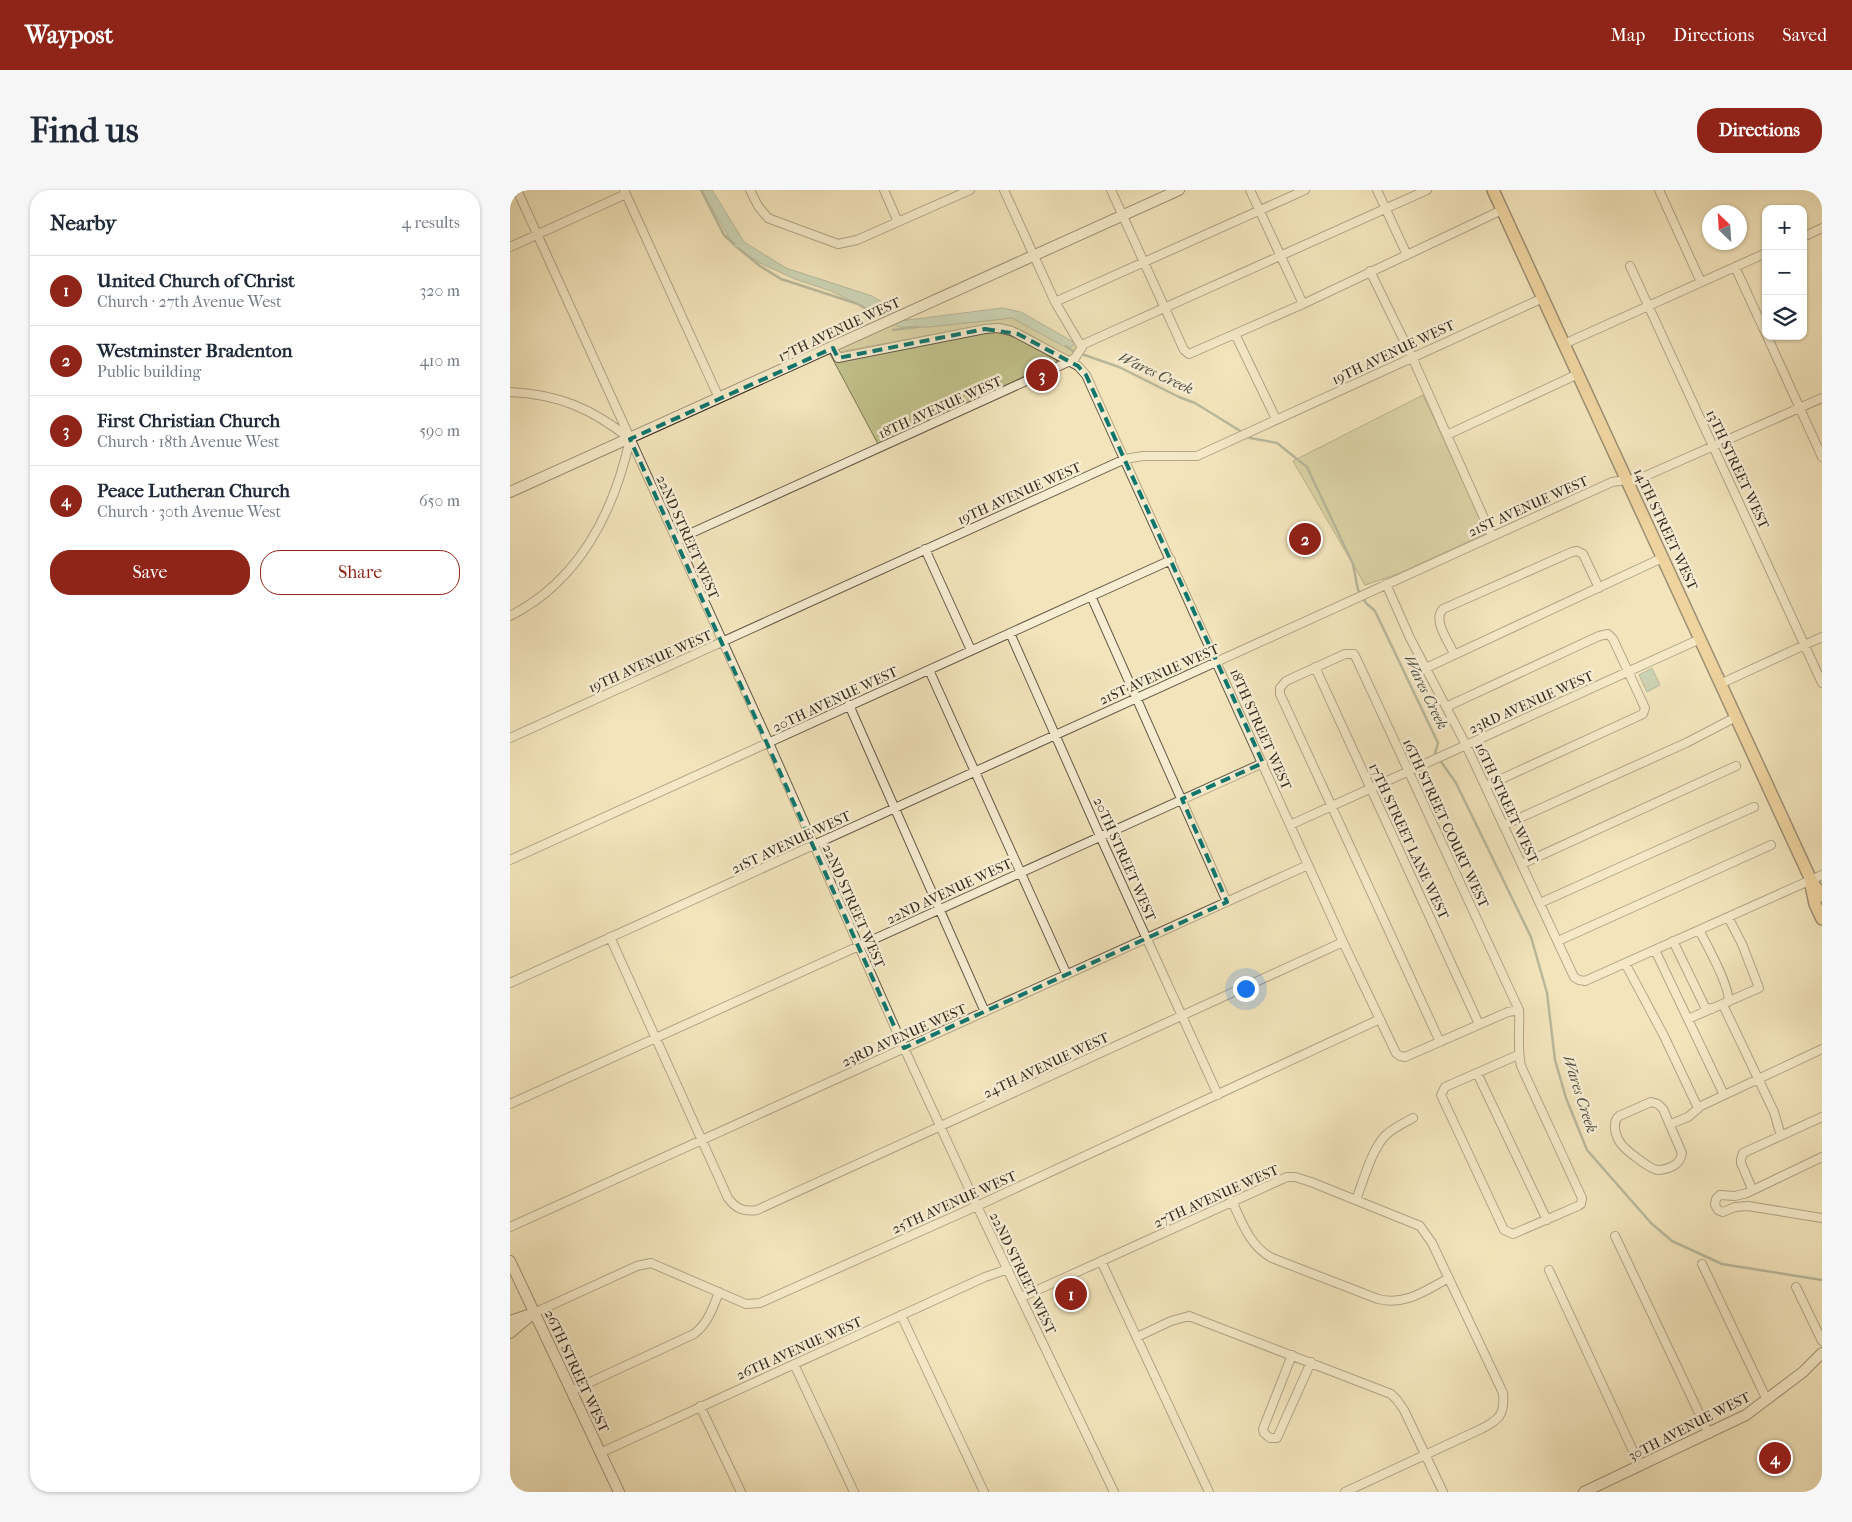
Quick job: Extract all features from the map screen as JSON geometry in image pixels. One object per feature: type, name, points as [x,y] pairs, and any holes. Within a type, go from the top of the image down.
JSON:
[{"type":"main road","name":"14TH STREET WEST","points":[[1497,191],[1502,210],[1720,684],[1811,880],[1822,896]]},
{"type":"main road","name":"14TH STREET WEST","points":[[1811,880],[1815,904],[1822,919]]},
{"type":"street","name":"22ND STREET WEST","points":[[517,190],[976,1206],[1022,1297],[1114,1492]]},
{"type":"street","points":[[750,190],[758,206],[768,218],[838,244],[857,240],[970,190]]},
{"type":"street","points":[[884,190],[898,222]]},
{"type":"street","points":[[1004,190],[1055,302],[1081,347],[1427,190]]},
{"type":"street","points":[[1111,190],[1165,308],[1186,352],[1189,354],[1303,304],[1502,210]]},
{"type":"street","name":"17TH AVENUE WEST","points":[[510,492],[833,348],[1179,190]]},
{"type":"street","points":[[1250,190],[1303,304]]},
{"type":"street","points":[[1055,302],[1305,190]]},
{"type":"street","points":[[1377,190],[1406,255]]},
{"type":"street","points":[[1658,190],[1702,282]]},
{"type":"street","points":[[510,247],[625,192],[719,398]]},
{"type":"street","points":[[1807,235],[1821,230]]},
{"type":"street","points":[[1564,344],[1762,255]]},
{"type":"street","name":"13TH STREET WEST","points":[[1630,266],[1822,683]]},
{"type":"street","points":[[1735,267],[1762,326]]},
{"type":"street","points":[[1370,272],[1412,357],[1492,536]]},
{"type":"street","name":"19TH AVENUE WEST","points":[[510,738],[1125,459],[1143,456],[1197,456],[1543,298]]},
{"type":"street","name":"18TH STREET WEST","points":[[833,348],[838,358],[998,328],[1018,334],[1078,366],[1086,375],[1343,942],[1396,1053],[1405,1057],[1440,1042]]},
{"type":"street","points":[[1235,334],[1276,419]]},
{"type":"street","points":[[1768,340],[1822,458]]},
{"type":"street","name":"18TH AVENUE WEST","points":[[676,540],[1068,362],[1076,356],[1081,347]]},
{"type":"street","points":[[1447,435],[1578,374]]},
{"type":"street","points":[[510,392],[538,394],[579,406],[606,420],[630,439],[625,463],[610,505],[598,530],[583,554],[572,568],[553,585],[529,605],[510,616]]},
{"type":"street","name":"21ST AVENUE WEST","points":[[510,983],[1612,482],[1641,478],[1822,398]]},
{"type":"street","points":[[925,549],[970,650]]},
{"type":"street","points":[[1454,654],[1441,625],[1439,616],[1443,609],[1577,551],[1582,554],[1598,588]]},
{"type":"street","points":[[1426,668],[1662,558]]},
{"type":"street","name":"20TH AVENUE WEST","points":[[510,860],[1171,560]]},
{"type":"street","name":"16TH STREET WEST","points":[[1386,584],[1486,786],[1574,977],[1585,981],[1625,963]]},
{"type":"street","points":[[1091,596],[1227,902]]},
{"type":"street","name":"20TH STREET WEST","points":[[1010,633],[1218,1095]]},
{"type":"street","points":[[1446,706],[1600,636],[1608,634],[1613,639],[1645,711],[1640,716],[1486,786]]},
{"type":"street","points":[[1720,684],[1822,637]]},
{"type":"street","name":"23RD AVENUE WEST","points":[[1290,825],[1700,639]]},
{"type":"street","name":"16TH STREET COURT WEST","points":[[1315,667],[1345,654],[1354,654],[1519,1010]]},
{"type":"street","points":[[1315,667],[1286,681],[1280,688],[1280,694],[1440,1042],[1508,1012],[1519,1010],[1518,1055],[1524,1074],[1582,1200],[1578,1206],[1513,1234],[1509,1234],[1504,1230],[1454,1124],[1442,1097],[1442,1091],[1445,1087],[1518,1055]]},
{"type":"street","name":"17TH STREET LANE WEST","points":[[1315,667],[1479,1024]]},
{"type":"street","points":[[929,670],[1067,975]]},
{"type":"street","points":[[849,706],[985,1012]]},
{"type":"street","points":[[1504,825],[1686,743],[1736,717]]},
{"type":"street","name":"22ND AVENUE WEST","points":[[510,1104],[1263,763]]},
{"type":"street","points":[[1522,864],[1736,766]]},
{"type":"street","points":[[1540,903],[1754,807]]},
{"type":"street","points":[[1558,942],[1771,845]]},
{"type":"street","name":"23RD AVENUE WEST","points":[[510,1227],[1308,865]]},
{"type":"street","points":[[1698,1108],[1664,1036],[1625,963],[1822,875]]},
{"type":"street","points":[[1688,1020],[1759,988],[1742,944],[1728,917]]},
{"type":"street","points":[[1699,930],[1729,996],[1725,1003]]},
{"type":"street","points":[[610,937],[702,1140]]},
{"type":"street","points":[[1673,941],[1702,1001],[1707,1009],[1712,1009]]},
{"type":"street","name":"24TH AVENUE WEST","points":[[702,1140],[732,1204],[743,1210],[760,1209],[1343,942]]},
{"type":"street","points":[[1655,950],[1724,1095]]},
{"type":"street","points":[[1725,1003],[1774,1112],[1781,1136]]},
{"type":"street","name":"25TH AVENUE WEST","points":[[534,1313],[645,1263],[657,1264],[746,1304],[760,1303],[976,1206],[1380,1019]]},
{"type":"street","points":[[1671,1124],[1688,1117],[1698,1108],[1822,1048]]},
{"type":"street","points":[[1477,1074],[1547,1220]]},
{"type":"street","points":[[1651,1102],[1661,1106],[1671,1124],[1681,1148],[1682,1157],[1673,1166],[1658,1170],[1650,1167],[1621,1144],[1615,1121],[1619,1116],[1651,1102]]},
{"type":"street","points":[[1752,1189],[1741,1163],[1741,1156],[1822,1117]]},
{"type":"street","points":[[1356,1200],[1381,1140],[1413,1118]]},
{"type":"street","points":[[1822,1157],[1741,1195],[1720,1195],[1716,1199],[1715,1204],[1718,1210],[1722,1212],[1743,1205],[1822,1218]]},
{"type":"street","name":"27TH AVENUE WEST","points":[[1022,1297],[1287,1177],[1302,1179],[1356,1200],[1420,1226],[1432,1243],[1502,1394],[1504,1404],[1502,1412],[1493,1423],[1425,1455]]},
{"type":"street","points":[[1741,1195],[1743,1205]]},
{"type":"street","points":[[1232,1201],[1250,1238],[1261,1252],[1378,1299],[1400,1302],[1416,1296],[1449,1278]]},
{"type":"street","points":[[1615,1236],[1709,1434]]},
{"type":"street","name":"26TH STREET WEST","points":[[510,1261],[619,1492]]},
{"type":"street","points":[[1101,1261],[1209,1492]]},
{"type":"street","points":[[1702,1264],[1767,1400]]},
{"type":"street","name":"26TH AVENUE WEST","points":[[600,1453],[700,1406],[1008,1269]]},
{"type":"street","points":[[1549,1270],[1640,1466]]},
{"type":"street","points":[[1796,1287],[1822,1341]]},
{"type":"street","points":[[570,1391],[694,1334],[705,1324],[719,1292]]},
{"type":"street","points":[[510,1321],[534,1313]]},
{"type":"street","points":[[510,1333],[534,1313]]},
{"type":"street","points":[[902,1315],[984,1492]]},
{"type":"street","points":[[1137,1338],[1171,1321],[1189,1316],[1391,1394],[1404,1410],[1443,1492]]},
{"type":"street","name":"30TH AVENUE WEST","points":[[1584,1492],[1746,1415],[1803,1372],[1822,1353]]},
{"type":"street","points":[[1292,1355],[1264,1426],[1264,1433],[1270,1438],[1276,1438],[1311,1362]]},
{"type":"street","points":[[794,1364],[854,1492]]},
{"type":"street","points":[[700,1406],[741,1492]]},
{"type":"street","points":[[1345,1492],[1425,1455]]},
{"type":"highlighted area","points":[[985,329],[1018,334],[1078,366],[1086,375],[1263,763],[1182,799],[1227,902],[904,1048],[630,439],[833,348],[838,358]]},
{"type":"green space","points":[[1012,318],[1069,348],[1075,343],[1077,346],[1073,354],[1067,357],[1015,327],[998,324],[839,352],[838,350],[894,324],[900,327],[928,327]]},
{"type":"green space","points":[[998,332],[1017,338],[1058,361],[878,444],[830,354],[839,361]]},
{"type":"green space","points":[[1423,395],[1487,533],[1400,573],[1365,585],[1293,461]]},
{"type":"shaded area","points":[[701,190],[712,190],[744,242],[786,268],[872,296],[887,305],[894,314],[886,318],[831,291],[795,279],[760,263],[734,246]]},
{"type":"shaded area","points":[[1002,308],[1021,312],[1075,343],[1069,349],[1012,318],[928,327],[900,327],[894,324],[900,321]]},
{"type":"shaded area","points":[[1652,668],[1660,685],[1647,692],[1639,675]]},
{"type":"waterway","name":"Wares Creek","points":[[701,190],[724,235],[734,244]]},
{"type":"waterway","name":"Wares Creek","points":[[738,248],[760,266],[781,279],[858,304],[877,316]]},
{"type":"waterway","name":"Wares Creek","points":[[893,330],[918,327]]},
{"type":"waterway","name":"Wares Creek","points":[[1066,346],[1073,351],[1119,367],[1195,403],[1242,432]]},
{"type":"waterway","name":"Wares Creek","points":[[1246,436],[1277,443],[1307,467],[1353,564],[1358,590],[1366,603],[1375,611],[1438,743],[1435,753],[1456,783],[1531,937],[1547,993],[1555,1060],[1566,1098],[1587,1150],[1651,1223],[1672,1241],[1722,1264],[1822,1280]]},
{"type":"place","name":"First Christian Church","points":[[1042,375]]},
{"type":"place","name":"Westminster Bradenton","points":[[1305,539]]},
{"type":"place","name":"United Church of Christ","points":[[1071,1294]]},
{"type":"place","name":"Peace Lutheran Church","points":[[1775,1458]]}]
